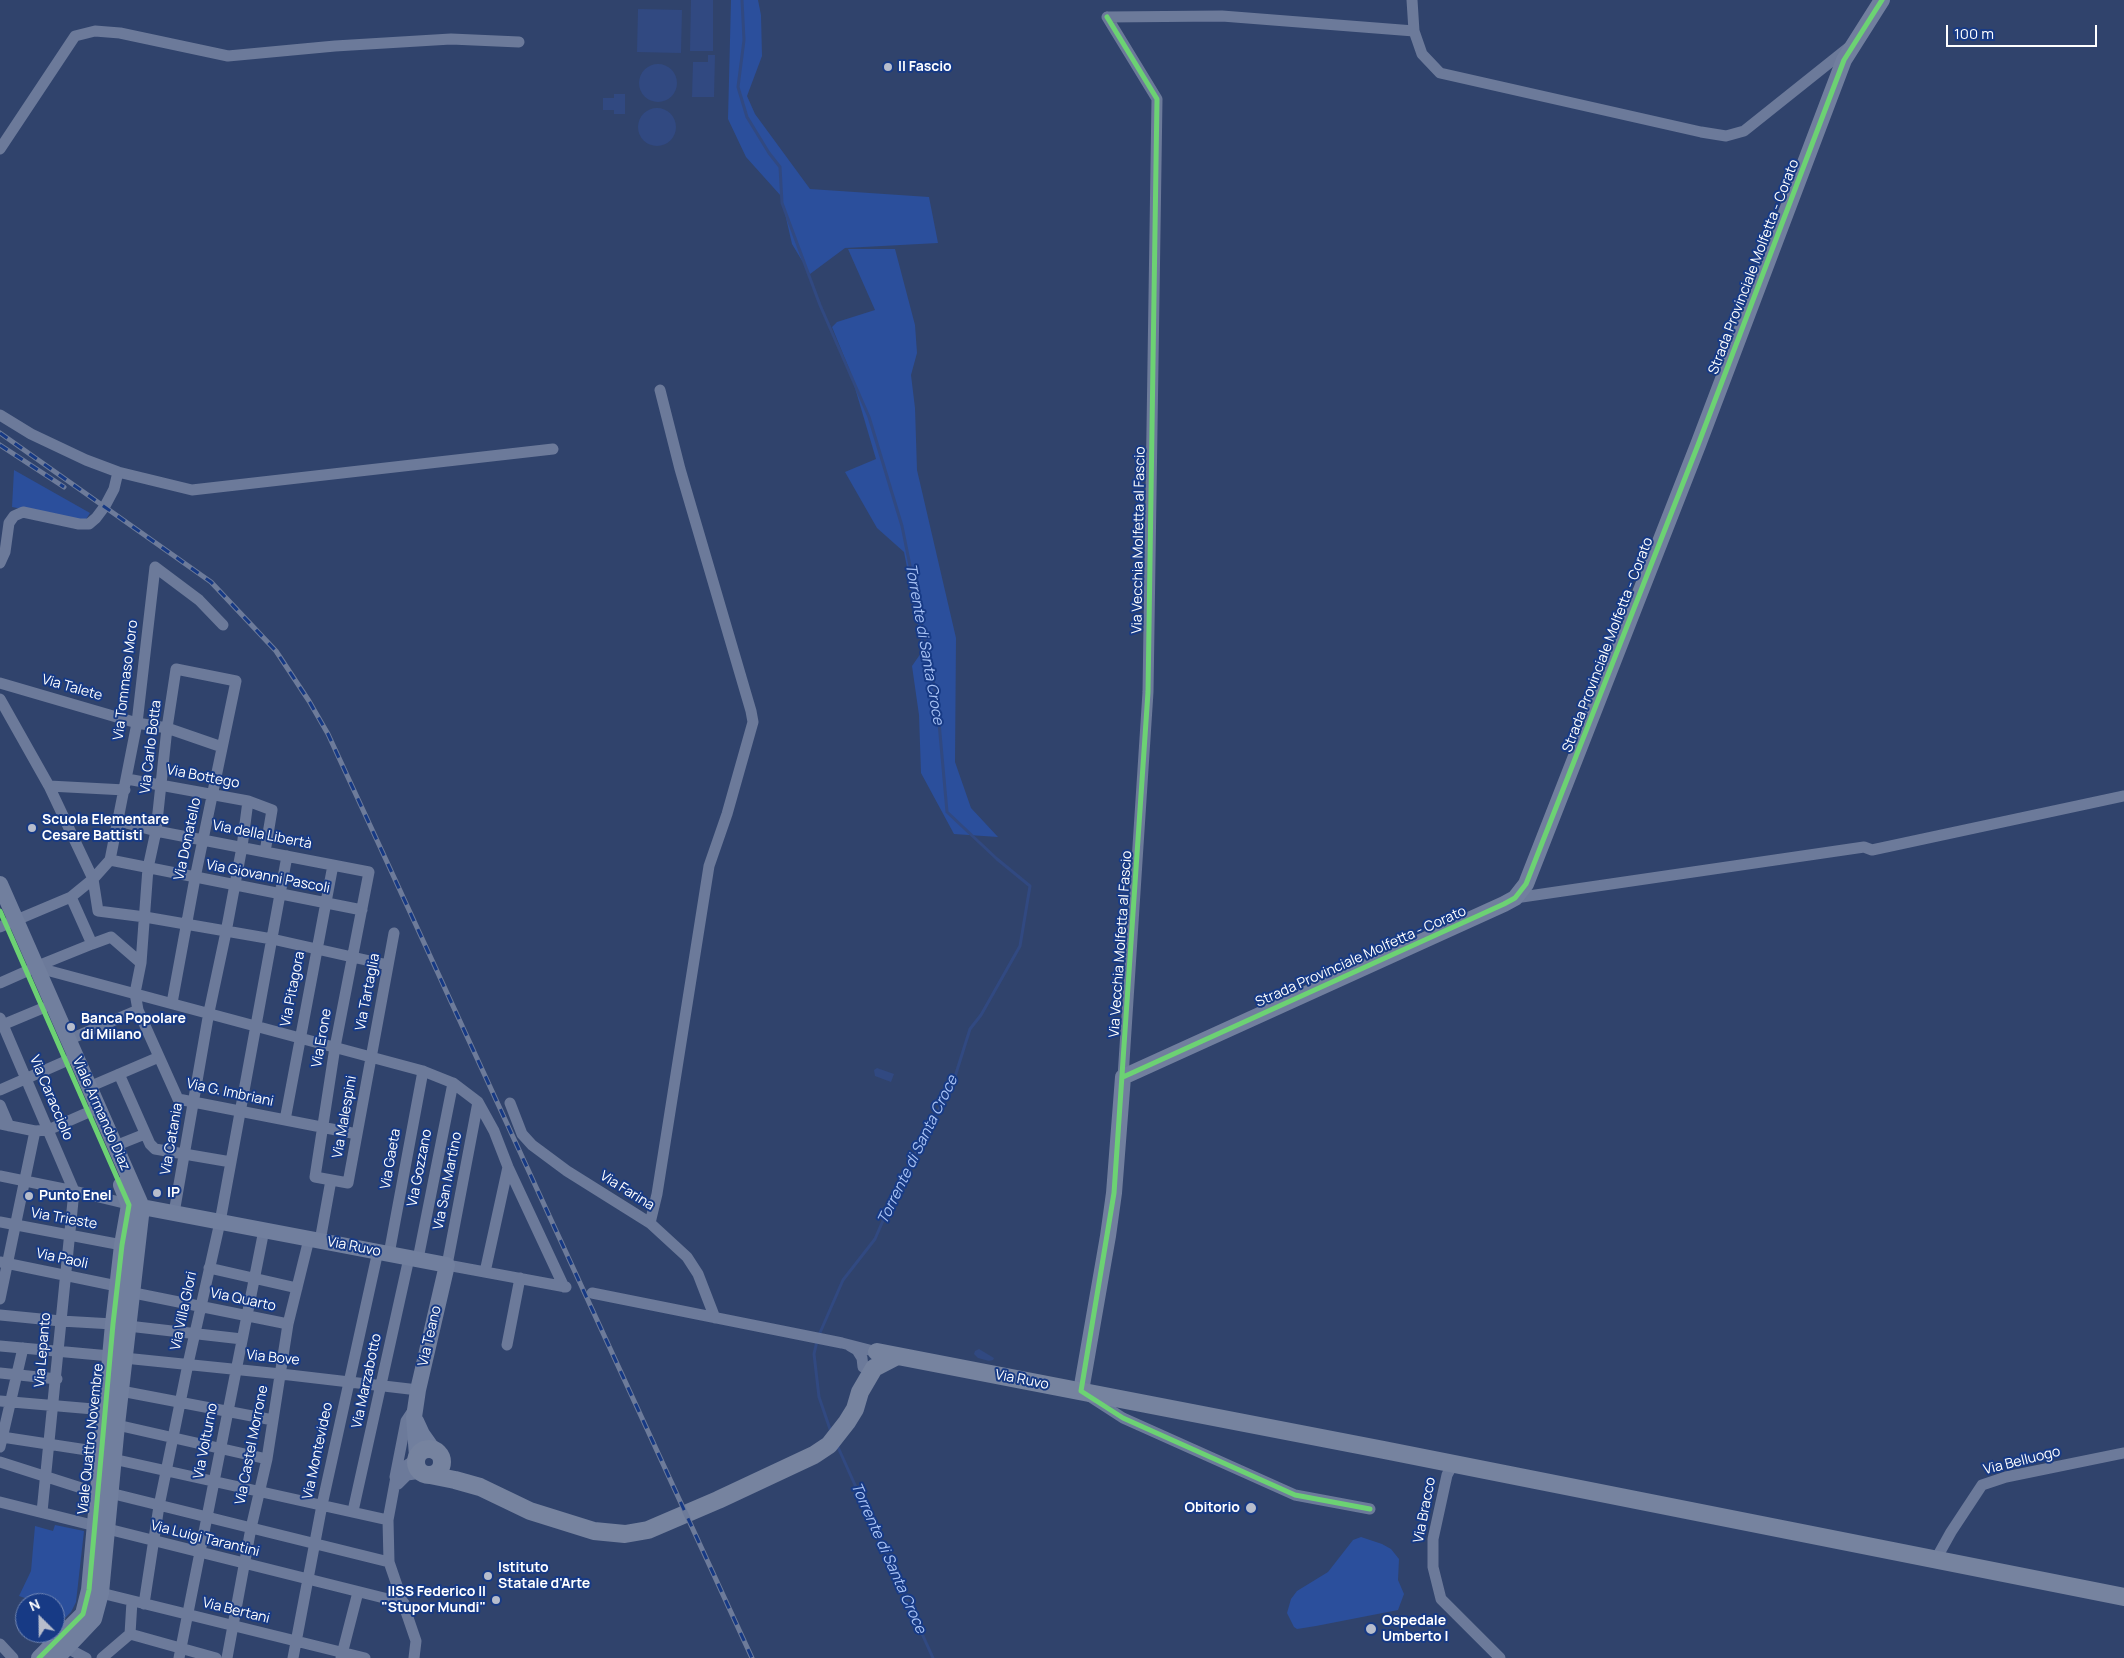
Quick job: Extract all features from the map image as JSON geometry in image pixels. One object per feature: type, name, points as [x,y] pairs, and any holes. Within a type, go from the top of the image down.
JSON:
[{"type":"main road","name":"Strada Provinciale Molfetta - Corato","points":[[1123,1077],[1504,904],[1515,898],[1526,884],[1698,445],[1844,60],[1882,0]]},
{"type":"main road","points":[[0,884],[5,920],[31,969],[43,1008],[89,1112],[136,1206]]},
{"type":"main road","name":"Viale Armando Diaz","points":[[31,969],[68,1040],[116,1146],[136,1206]]},
{"type":"main road","points":[[1081,1392],[1114,1193],[1123,1077]]},
{"type":"main road","name":"Via Ruvo","points":[[136,1206],[447,1265]]},
{"type":"main road","name":"Viale Quattro Novembre","points":[[39,1658],[83,1614],[89,1590],[100,1528],[107,1456],[105,1410],[118,1357],[121,1325],[117,1286],[122,1245],[136,1206]]},
{"type":"main road","name":"Viale Quattro Novembre","points":[[121,1325],[134,1293],[136,1206]]},
{"type":"main road","name":"Via Teano","points":[[421,1466],[414,1433],[414,1412],[447,1265]]},
{"type":"main road","name":"Via Ruvo","points":[[872,1362],[897,1356],[2124,1597]]},
{"type":"main road","name":"Viale Quattro Novembre","points":[[107,1456],[116,1425],[121,1392],[118,1357]]},
{"type":"main road","points":[[421,1466],[480,1488],[530,1511],[594,1531],[625,1534],[655,1527],[799,1463],[829,1445],[840,1432],[858,1400],[872,1362]]},
{"type":"main road","points":[[414,1412],[422,1434],[441,1460],[440,1469],[421,1466]]},
{"type":"main road","points":[[421,1466],[425,1450],[437,1453],[480,1488]]},
{"type":"main road","name":"Viale Quattro Novembre","points":[[62,1653],[94,1619],[101,1593],[100,1528]]},
{"type":"street","points":[[1412,0],[1414,31],[1422,54],[1440,73],[1691,130],[1726,136],[1744,132],[1853,44]]},
{"type":"street","name":"Via Vecchia Molfetta al Fascio","points":[[1123,1077],[1148,692],[1157,99],[1106,17],[1222,16],[1414,31]]},
{"type":"street","points":[[0,149],[76,36],[96,31],[120,33],[228,56],[336,46],[451,39],[519,42]]},
{"type":"street","points":[[650,1223],[657,1194],[709,866],[753,722],[680,469],[660,390]]},
{"type":"street","points":[[0,415],[31,434],[86,460],[118,472],[192,490],[553,449]]},
{"type":"street","points":[[0,562],[5,552],[9,523],[14,516],[23,512],[79,524],[88,524],[96,518],[105,506],[114,489],[118,472]]},
{"type":"street","name":"Via Tommaso Moro","points":[[5,920],[71,897],[93,879],[110,860],[137,723],[155,567],[199,600],[223,625]]},
{"type":"street","name":"Via Carlo Botta","points":[[134,994],[141,963],[148,868],[156,831],[167,728],[176,669],[236,681]]},
{"type":"street","name":"Via Donatello","points":[[172,1003],[188,925],[195,878],[236,681]]},
{"type":"street","name":"Via Talete","points":[[0,683],[137,723],[167,728],[222,747]]},
{"type":"street","points":[[0,699],[49,786],[93,879],[98,911],[145,917],[272,939],[388,965]]},
{"type":"street","name":"Via Bottego","points":[[127,778],[248,800],[272,810],[265,852]]},
{"type":"street","points":[[49,786],[125,790]]},
{"type":"street","points":[[1515,898],[1864,847],[1872,850],[2124,796]]},
{"type":"street","name":"Via Catania","points":[[174,1213],[208,1012],[242,847],[248,800]]},
{"type":"street","name":"Via della Libertà","points":[[119,821],[156,831],[369,872]]},
{"type":"street","name":"Via Villa Glori","points":[[144,1604],[159,1506],[220,1222],[287,856]]},
{"type":"street","name":"Via Giovanni Pascoli","points":[[110,860],[280,896],[362,910]]},
{"type":"street","name":"Via Pitagora","points":[[285,1120],[299,1037],[333,865]]},
{"type":"street","name":"Via Erone","points":[[348,1183],[315,1177],[335,1047],[369,872]]},
{"type":"street","points":[[71,897],[92,944]]},
{"type":"street","name":"Via Tartaglia","points":[[371,1057],[394,933]]},
{"type":"street","points":[[0,983],[111,937],[141,963]]},
{"type":"street","points":[[31,969],[208,1012],[422,1071],[453,1083],[478,1102],[494,1130],[508,1167],[486,1272]]},
{"type":"street","name":"Via G. Imbriani","points":[[134,994],[138,1010],[178,1099],[357,1134]]},
{"type":"street","points":[[1,1023],[43,1008]]},
{"type":"street","points":[[68,1040],[138,1010]]},
{"type":"street","name":"Via Caracciolo","points":[[1,1023],[74,1191]]},
{"type":"street","points":[[89,1087],[159,1057]]},
{"type":"street","name":"Via Malespini","points":[[348,1183],[371,1057]]},
{"type":"street","points":[[0,1090],[66,1061]]},
{"type":"street","name":"Via Gaeta","points":[[383,1253],[422,1071]]},
{"type":"street","points":[[119,1074],[145,1134],[155,1149],[231,1162]]},
{"type":"street","name":"Via Gozzano","points":[[414,1258],[453,1083]]},
{"type":"street","name":"Via San Martino","points":[[447,1265],[478,1102]]},
{"type":"street","name":"Via Farina","points":[[510,1103],[522,1134],[532,1145],[580,1180],[650,1223],[687,1257],[698,1274],[715,1318]]},
{"type":"street","points":[[0,1105],[3,1127],[35,1131],[48,1130],[89,1112]]},
{"type":"street","points":[[0,1299],[4,1262],[16,1225],[35,1131]]},
{"type":"street","points":[[116,1146],[145,1134]]},
{"type":"street","name":"Via Ruvo","points":[[447,1265],[565,1287],[508,1167]]},
{"type":"street","points":[[0,1176],[136,1206]]},
{"type":"street","name":"Via Castel Morrone","points":[[227,1658],[251,1528],[267,1459],[288,1324],[297,1288],[315,1240],[331,1180]]},
{"type":"street","name":"Via Lepanto","points":[[42,1512],[57,1379],[64,1275],[74,1191]]},
{"type":"street","name":"Via Trieste","points":[[0,1222],[122,1245]]},
{"type":"street","name":"Via Volturno","points":[[180,1653],[205,1517],[214,1482],[226,1412],[264,1230]]},
{"type":"street","name":"Via Montevideo","points":[[293,1658],[309,1580],[314,1544],[348,1382],[383,1253]]},
{"type":"street","name":"Via Marzabotto","points":[[353,1511],[381,1385],[414,1258]]},
{"type":"street","name":"Via Paoli","points":[[4,1262],[117,1286]]},
{"type":"street","points":[[209,1268],[297,1288]]},
{"type":"street","points":[[507,1346],[520,1278]]},
{"type":"street","name":"Via Quarto","points":[[134,1293],[288,1324]]},
{"type":"street","name":"Via Ruvo","points":[[592,1293],[845,1344],[872,1362]]},
{"type":"street","points":[[0,1315],[121,1325],[242,1339]]},
{"type":"street","points":[[845,1344],[857,1350],[872,1362]]},
{"type":"street","name":"Via Bove","points":[[0,1346],[188,1364],[418,1390]]},
{"type":"street","points":[[23,1348],[17,1375],[5,1402],[1,1442],[50,1443],[214,1482],[322,1504],[388,1520]]},
{"type":"street","points":[[0,1373],[57,1379]]},
{"type":"street","points":[[121,1392],[273,1420]]},
{"type":"street","points":[[1081,1392],[1123,1418],[1294,1495],[1370,1509]]},
{"type":"street","points":[[5,1402],[105,1410]]},
{"type":"street","name":"Via Teano","points":[[414,1412],[409,1414],[406,1421],[388,1520],[388,1562],[416,1641],[414,1658]]},
{"type":"street","points":[[116,1425],[267,1459]]},
{"type":"street","name":"Via Belluogo","points":[[1936,1559],[1951,1532],[1982,1485],[2006,1478],[2124,1453]]},
{"type":"street","points":[[0,1462],[46,1478],[103,1493],[388,1562]]},
{"type":"street","name":"Via Bracco","points":[[1453,1464],[1447,1476],[1433,1539],[1433,1566],[1441,1599],[1500,1658]]},
{"type":"street","points":[[394,1487],[404,1468],[421,1466]]},
{"type":"street","name":"Via Luigi Tarantini","points":[[0,1502],[404,1604]]},
{"type":"street","points":[[342,1655],[358,1592]]},
{"type":"street","name":"Via Bertani","points":[[101,1593],[297,1641],[342,1655],[365,1658]]},
{"type":"street","points":[[102,1658],[130,1634],[132,1601]]},
{"type":"street","points":[[130,1634],[180,1653],[216,1658]]},
{"type":"street","points":[[0,1644],[13,1658]]},
{"type":"street","points":[[62,1653],[86,1658]]},
{"type":"shaded area","points":[[691,0],[713,0],[713,51],[690,51]]},
{"type":"shaded area","points":[[731,0],[758,0],[761,15],[762,56],[747,96],[755,114],[810,189],[929,197],[938,243],[845,248],[810,274],[792,244],[781,196],[746,157],[728,119]]},
{"type":"shaded area","points":[[638,9],[682,10],[681,53],[637,52]]},
{"type":"shaded area","points":[[708,55],[715,55],[714,97],[692,97],[693,62],[708,62]]},
{"type":"shaded area","points":[[658,64],[671,70],[677,83],[671,96],[658,102],[645,96],[639,83],[645,70]]},
{"type":"shaded area","points":[[614,94],[625,94],[625,114],[614,114],[614,110],[603,110],[603,98],[614,98]]},
{"type":"shaded area","points":[[657,108],[670,114],[676,127],[670,140],[657,146],[644,140],[638,127],[644,114]]},
{"type":"shaded area","points":[[848,249],[895,249],[915,325],[917,353],[911,375],[915,408],[917,470],[956,638],[955,762],[971,808],[998,837],[954,834],[921,773],[919,715],[912,666],[921,653],[921,639],[904,552],[877,528],[845,472],[876,459],[850,371],[832,327],[837,322],[875,310]]},
{"type":"shaded area","points":[[14,470],[90,513],[85,521],[12,507]]},
{"type":"shaded area","points":[[877,1068],[894,1074],[891,1082],[875,1076],[874,1070]]},
{"type":"shaded area","points":[[979,1349],[994,1358],[993,1360],[989,1361],[978,1358],[974,1354]]},
{"type":"shaded area","points":[[55,1525],[84,1531],[76,1602],[71,1612],[65,1618],[65,1593],[20,1593],[31,1571],[35,1526],[53,1531]]},
{"type":"shaded area","points":[[1361,1537],[1391,1549],[1399,1559],[1398,1580],[1404,1594],[1398,1610],[1316,1626],[1297,1629],[1294,1627],[1287,1613],[1291,1599],[1297,1591],[1328,1572],[1353,1540]]},
{"type":"waterway","name":"Torrente di Santa Croce","points":[[742,0],[744,40],[738,87],[747,117],[780,167],[782,203],[820,305],[869,417],[902,526],[937,700],[947,812],[997,859],[1030,886],[1020,946],[981,1015],[970,1029],[953,1083],[898,1186],[875,1239],[843,1280],[819,1335]]},
{"type":"waterway","name":"Torrente di Santa Croce","points":[[817,1341],[814,1354],[819,1397],[831,1432]]},
{"type":"waterway","name":"Torrente di Santa Croce","points":[[837,1445],[933,1658]]},
{"type":"railway","points":[[0,433],[211,582],[276,651],[309,701],[328,734],[752,1658]]},
{"type":"railway","points":[[0,445],[64,487]]},
{"type":"cycle path","points":[[1123,1077],[1504,904],[1515,898],[1526,884],[1698,445],[1844,60],[1882,0]]},
{"type":"cycle path","points":[[1107,17],[1157,99],[1148,692],[1114,1193],[1081,1391],[1123,1418],[1295,1495],[1370,1509]]},
{"type":"cycle path","points":[[0,911],[129,1205],[122,1245],[113,1324],[89,1590],[83,1614],[39,1658]]},
{"type":"place","name":"Il Fascio","points":[[888,67]]},
{"type":"place","name":"Scuola Elementare Cesare Battisti","points":[[32,828]]},
{"type":"place","name":"Banca Popolare di Milano","points":[[71,1027]]},
{"type":"place","name":"IP","points":[[157,1193]]},
{"type":"place","name":"Punto Enel","points":[[29,1196]]},
{"type":"place","name":"Obitorio","points":[[1251,1508]]},
{"type":"place","name":"Istituto Statale d'Arte","points":[[488,1576]]},
{"type":"place","name":"IISS Federico II \"Stupor Mundi\"","points":[[496,1600]]},
{"type":"place","name":"Ospedale Umberto I","points":[[1371,1629]]}]
